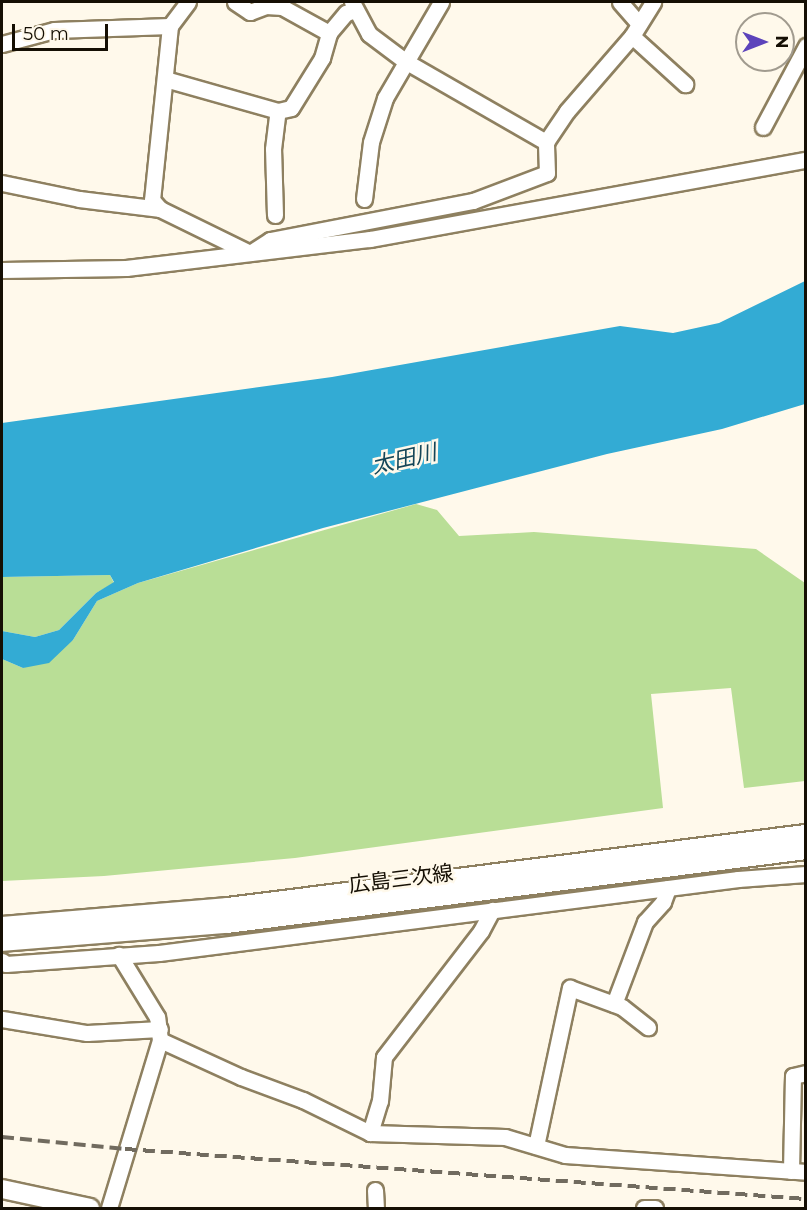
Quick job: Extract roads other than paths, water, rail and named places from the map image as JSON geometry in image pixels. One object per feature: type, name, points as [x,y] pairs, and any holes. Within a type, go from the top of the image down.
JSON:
[{"type":"main road","name":"広島三次線","points":[[2,926],[228,907],[806,834]]},
{"type":"main road","name":"広島三次線","points":[[2,942],[227,924],[806,850]]},
{"type":"main road","points":[[2,1189],[90,1209]]},
{"type":"street","points":[[188,2],[171,26],[152,200],[160,208],[250,253]]},
{"type":"street","points":[[235,2],[250,12],[266,6],[282,7],[329,33]]},
{"type":"street","points":[[364,199],[371,142],[385,98],[441,2]]},
{"type":"street","points":[[620,2],[635,30],[685,84]]},
{"type":"street","points":[[250,253],[270,240],[312,229],[473,201],[547,173],[546,142],[567,111],[635,30],[653,2]]},
{"type":"street","points":[[165,79],[278,111],[291,108],[322,58],[329,33],[354,6],[369,34],[405,61],[546,142]]},
{"type":"street","points":[[2,44],[54,30],[171,26]]},
{"type":"street","points":[[763,127],[806,46]]},
{"type":"street","points":[[275,215],[273,149],[278,111]]},
{"type":"street","points":[[2,270],[126,268],[370,239],[806,160]]},
{"type":"street","points":[[2,183],[79,199],[160,208]]},
{"type":"street","points":[[2,961],[6,964],[118,955],[668,888],[806,874]]},
{"type":"street","points":[[614,1004],[645,922],[663,902],[668,888]]},
{"type":"street","points":[[370,1133],[380,1101],[384,1057],[481,931],[492,910]]},
{"type":"street","points":[[109,1209],[160,1034],[157,1017],[118,955]]},
{"type":"street","points":[[536,1146],[570,988],[614,1004],[648,1027]]},
{"type":"street","points":[[2,1019],[87,1033],[160,1034],[241,1077],[303,1100],[370,1133],[430,1138],[468,1134],[505,1137],[565,1155],[798,1172],[793,1076],[806,1073]]},
{"type":"street","points":[[375,1190],[376,1209]]},
{"type":"street","points":[[644,1209],[655,1209]]},
{"type":"water","name":"太田川","points":[[805,281],[805,404],[722,429],[607,454],[323,528],[138,583],[97,601],[73,640],[49,663],[23,668],[2,659],[2,631],[35,637],[59,630],[96,593],[114,582],[110,575],[2,577],[2,423],[332,377],[620,326],[673,333],[719,323]]},
{"type":"railway","points":[[2,1137],[125,1149],[806,1199]]}]
